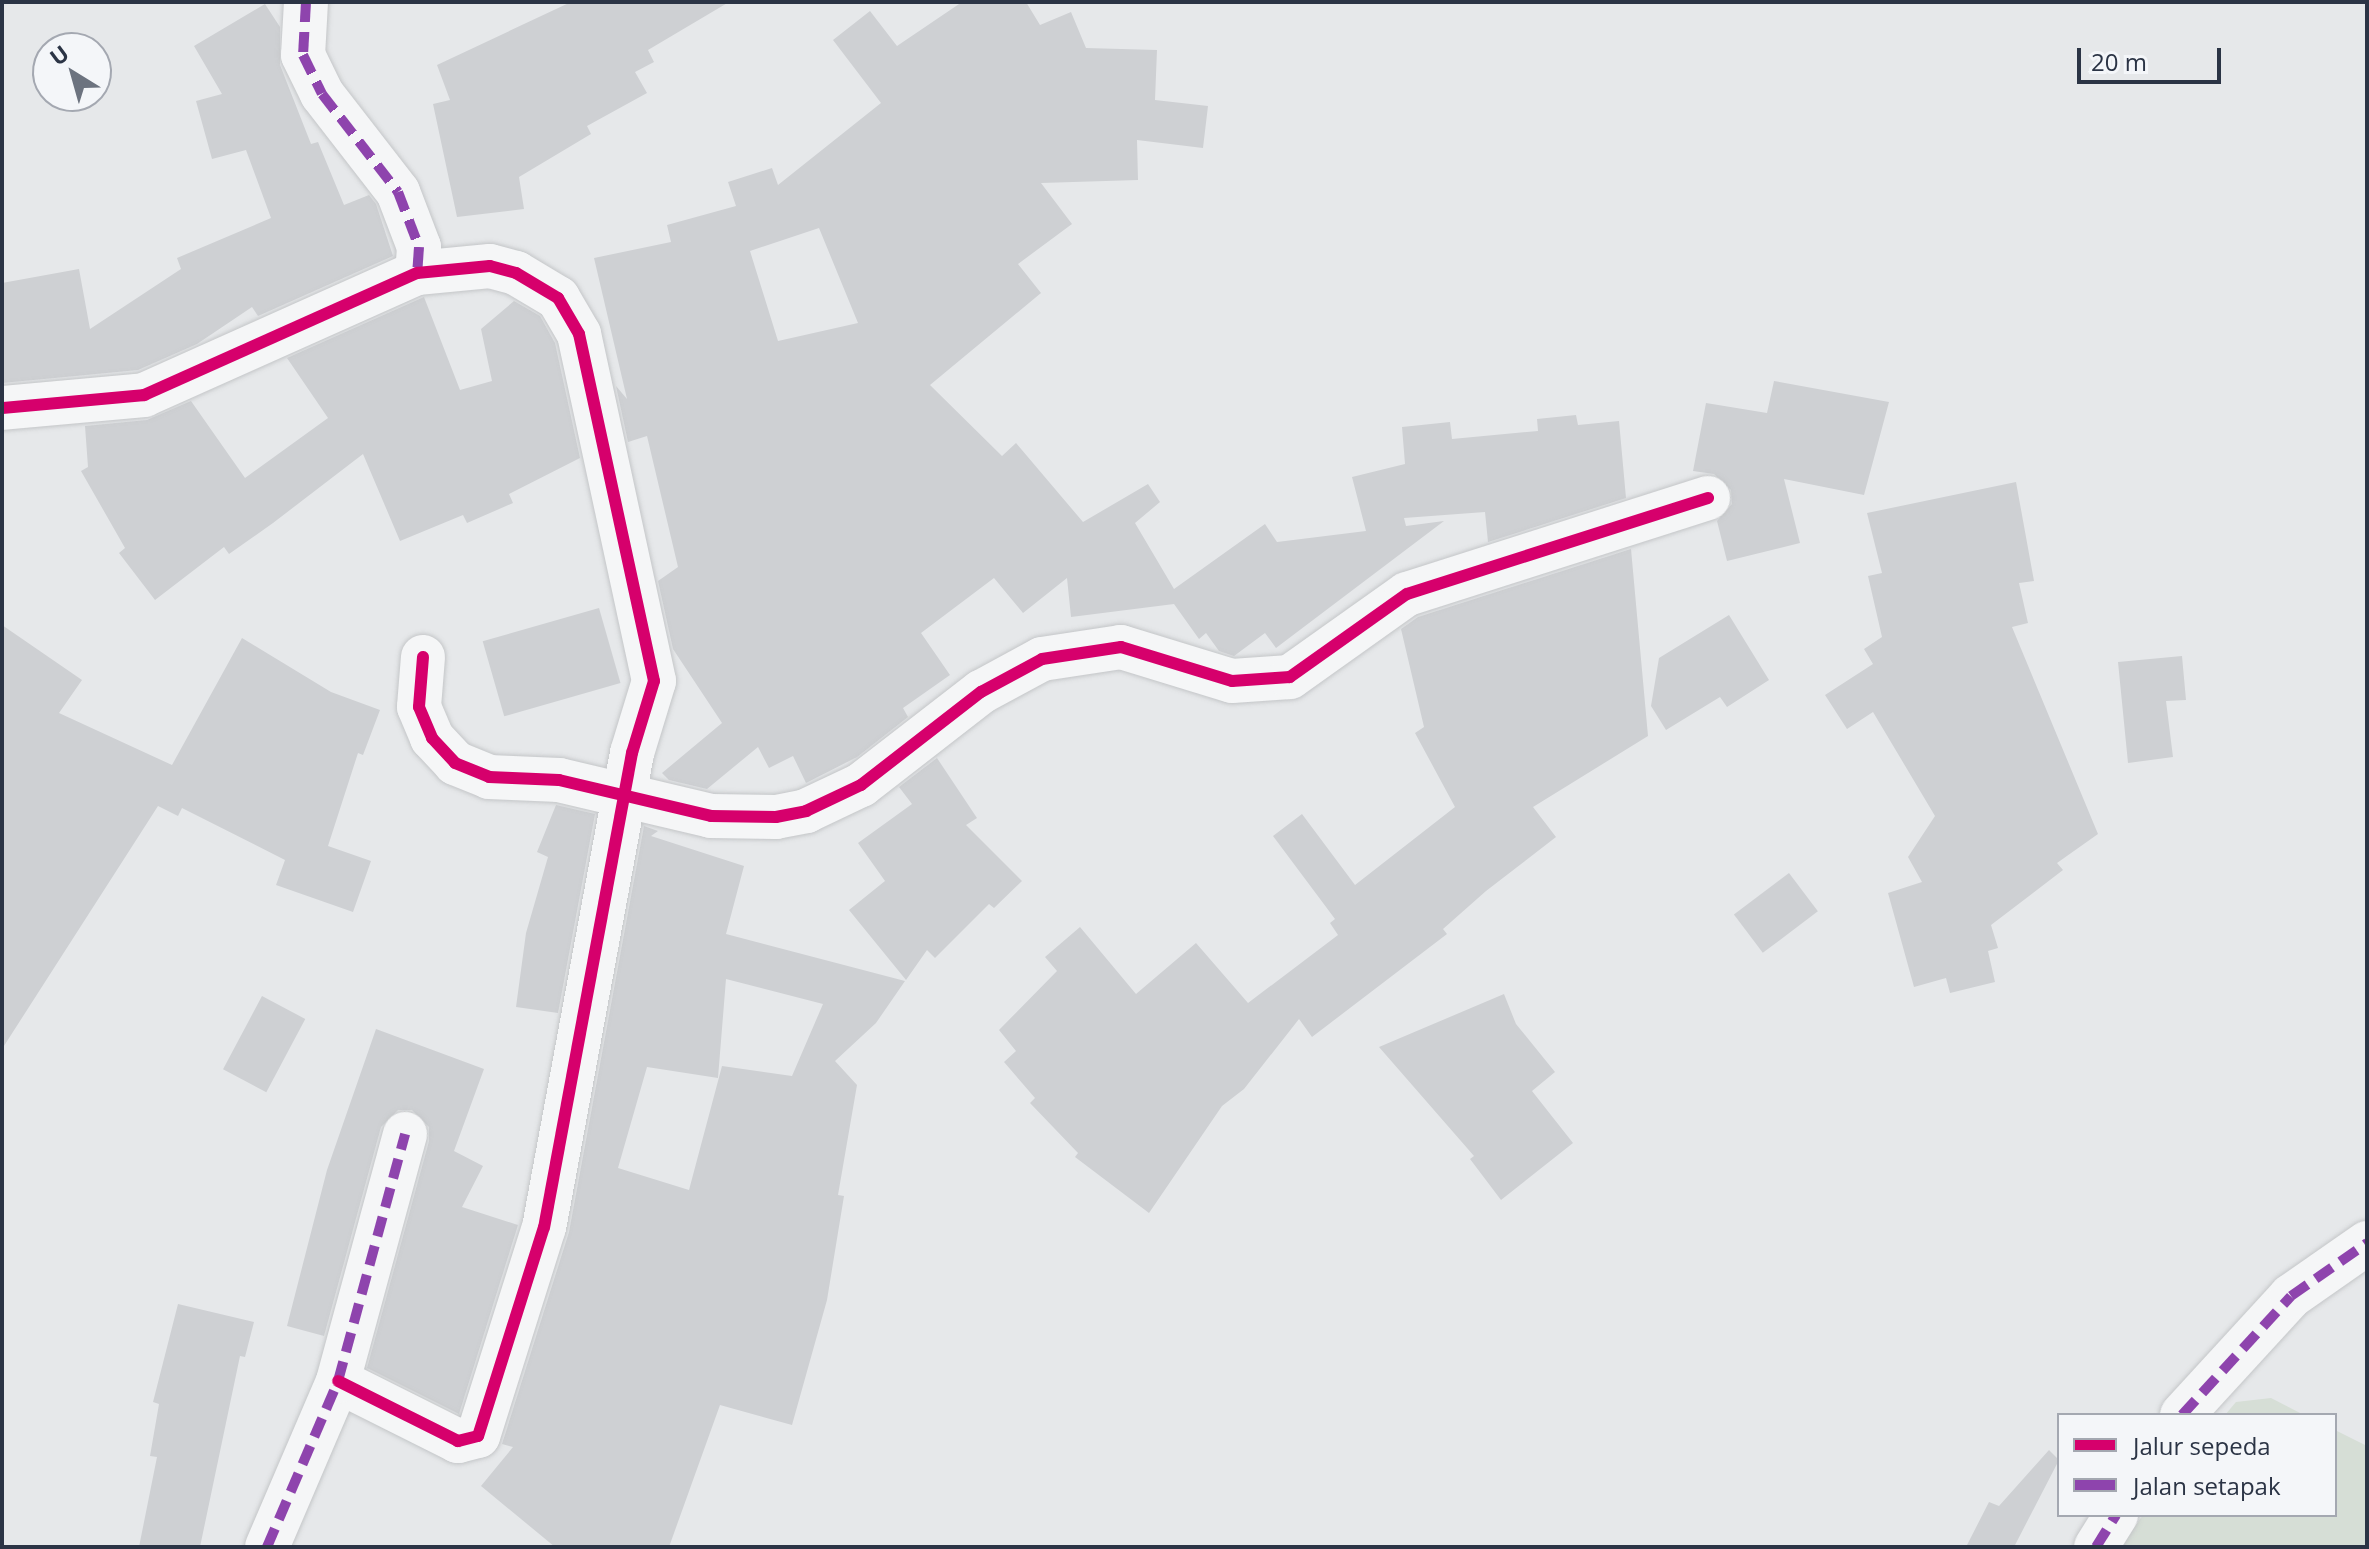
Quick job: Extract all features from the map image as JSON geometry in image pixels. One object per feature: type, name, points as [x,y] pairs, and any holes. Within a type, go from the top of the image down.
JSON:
[{"type":"street","points":[[306,2],[303,55],[322,94],[398,192],[419,247],[417,273]]},
{"type":"street","points":[[2,408],[144,395],[417,273],[490,266],[516,273],[558,298],[579,334],[651,652],[654,681],[632,753],[627,801],[544,1227],[485,1426],[478,1436],[458,1441],[338,1381]]},
{"type":"street","points":[[423,657],[419,707],[432,738],[455,763],[489,777],[559,780],[627,801],[711,816],[806,811],[861,785],[1009,673],[1082,649],[1146,651],[1232,681],[1290,677],[1407,594],[1708,498]]},
{"type":"street","points":[[267,1547],[338,1381],[405,1134]]},
{"type":"street","points":[[2184,1413],[2291,1296],[2367,1243]]},
{"type":"street","points":[[2096,1547],[2115,1517]]},
{"type":"shaded area","points":[[2271,1398],[2300,1413],[2227,1413],[2236,1402]]},
{"type":"shaded area","points":[[2337,1431],[2367,1446],[2367,1547],[2120,1547],[2142,1517],[2337,1517]]},
{"type":"building","points":[[571,2],[729,2],[648,50],[654,62],[635,72],[647,93],[587,126],[591,134],[519,177],[524,209],[457,217],[433,104],[450,100],[437,65]]},
{"type":"building","points":[[962,2],[1026,2],[1040,25],[1071,12],[1086,48],[1157,50],[1155,100],[1208,106],[1203,148],[1137,140],[1138,180],[1041,183],[1072,224],[1018,264],[1041,293],[930,385],[1002,456],[1016,443],[1083,522],[1148,484],[1160,502],[1135,523],[1174,589],[1265,524],[1277,542],[1366,531],[1352,477],[1405,464],[1402,427],[1450,422],[1452,439],[1538,431],[1537,419],[1576,415],[1578,425],[1619,421],[1626,498],[1488,542],[1485,512],[1404,518],[1406,526],[1444,521],[1276,648],[1265,633],[1234,656],[1219,651],[1206,633],[1199,639],[1174,604],[1071,617],[1067,578],[1023,613],[994,578],[921,633],[950,675],[903,708],[908,717],[857,757],[806,783],[793,756],[769,768],[758,747],[707,789],[669,780],[662,773],[722,723],[673,649],[658,581],[678,567],[647,436],[628,442],[616,386],[627,399],[594,258],[671,242],[667,225],[736,206],[728,182],[772,168],[778,185],[881,103],[833,40],[870,11],[897,46]],"holes":[[[819,228],[858,323],[778,341],[750,251]]]},
{"type":"building","points":[[265,4],[280,27],[280,65],[311,144],[318,142],[344,205],[369,195],[376,204],[393,256],[258,316],[252,307],[197,344],[138,370],[2,383],[2,283],[79,269],[90,329],[181,269],[177,258],[271,218],[246,150],[212,159],[196,101],[222,94],[194,46]]},
{"type":"building","points":[[424,297],[460,390],[492,381],[481,329],[514,301],[540,316],[555,343],[580,458],[509,494],[513,503],[467,523],[463,515],[400,541],[363,454],[229,554],[224,547],[155,600],[119,553],[125,548],[81,471],[88,467],[85,426],[147,420],[191,401],[245,478],[328,418],[287,358]]},
{"type":"building","points":[[1774,381],[1889,402],[1864,495],[1784,479],[1800,543],[1727,561],[1717,521],[1732,504],[1731,490],[1714,474],[1693,471],[1706,403],[1767,413]]},
{"type":"building","points":[[2016,482],[2034,581],[2019,583],[2028,623],[2012,627],[2098,834],[2057,863],[2063,870],[1991,925],[1998,948],[1988,951],[1995,982],[1950,993],[1946,978],[1914,987],[1888,893],[1922,882],[1908,857],[1935,816],[1873,712],[1847,729],[1825,695],[1873,664],[1864,649],[1882,637],[1868,576],[1882,573],[1867,513]]},
{"type":"building","points":[[1631,549],[1648,736],[1533,807],[1556,837],[1443,929],[1447,934],[1312,1037],[1299,1019],[1244,1089],[1222,1106],[1149,1213],[1075,1157],[1078,1153],[1030,1103],[1035,1098],[1004,1062],[1016,1051],[999,1030],[1057,971],[1045,957],[1080,927],[1136,994],[1196,943],[1248,1003],[1338,935],[1330,923],[1335,919],[1273,836],[1302,814],[1355,885],[1455,807],[1415,733],[1424,727],[1401,629],[1418,617]]},
{"type":"building","points":[[599,608],[620,683],[504,716],[483,641]]},
{"type":"building","points":[[1729,615],[1769,680],[1727,707],[1720,697],[1666,730],[1651,706],[1659,658]]},
{"type":"building","points":[[2,625],[82,680],[59,713],[172,765],[242,638],[331,692],[380,710],[363,755],[358,753],[328,846],[371,861],[353,912],[276,885],[285,860],[182,808],[178,816],[158,806],[2,1049]]},
{"type":"building","points":[[2182,656],[2186,700],[2166,701],[2173,757],[2128,763],[2118,662]]},
{"type":"building","points":[[937,758],[977,818],[966,825],[1022,881],[994,908],[989,904],[935,958],[927,950],[906,980],[849,910],[885,881],[858,843],[912,804],[899,787]]},
{"type":"building","points":[[556,805],[595,814],[558,1013],[516,1007],[526,933],[548,857],[537,852]]},
{"type":"building","points":[[644,826],[658,831],[651,836],[744,866],[726,934],[905,981],[876,1023],[835,1061],[857,1085],[838,1195],[844,1196],[827,1300],[792,1425],[720,1405],[669,1547],[555,1547],[481,1486],[513,1447],[502,1444],[569,1232]],"holes":[[[726,979],[823,1004],[792,1076],[722,1066],[689,1190],[618,1168],[647,1067],[718,1078]]]},
{"type":"building","points":[[1789,873],[1818,911],[1763,953],[1734,915]]},
{"type":"building","points":[[1504,994],[1516,1024],[1555,1072],[1532,1091],[1573,1143],[1501,1200],[1470,1159],[1474,1156],[1379,1047]]},
{"type":"building","points":[[262,996],[305,1019],[266,1092],[223,1069]]},
{"type":"building","points":[[376,1029],[484,1069],[454,1151],[483,1166],[462,1207],[518,1225],[459,1414],[367,1368],[429,1141],[429,1127],[412,1110],[398,1110],[381,1127],[324,1336],[287,1326],[327,1170]]},
{"type":"building","points":[[178,1304],[254,1322],[245,1357],[240,1356],[200,1547],[139,1547],[157,1457],[150,1456],[159,1404],[153,1402]]},
{"type":"building","points":[[2049,1450],[2057,1458],[2057,1464],[2014,1547],[1966,1547],[1989,1502],[1999,1506]]},
{"type":"marked path","points":[[306,2],[303,55],[322,94],[398,192],[419,247],[417,273]]},
{"type":"marked path","points":[[267,1547],[338,1381],[405,1134]]},
{"type":"marked path","points":[[2184,1413],[2291,1296],[2367,1243]]},
{"type":"marked path","points":[[2096,1547],[2115,1517]]},
{"type":"cycle path","points":[[2,408],[144,395],[417,273],[490,266],[516,273],[558,298],[579,334],[654,681],[632,753],[544,1227],[478,1436],[458,1441],[338,1381]]},
{"type":"cycle path","points":[[423,657],[419,707],[432,738],[455,763],[489,777],[559,780],[711,816],[776,817],[806,811],[861,785],[981,692],[1042,659],[1121,647],[1232,681],[1290,677],[1407,594],[1708,498]]}]
